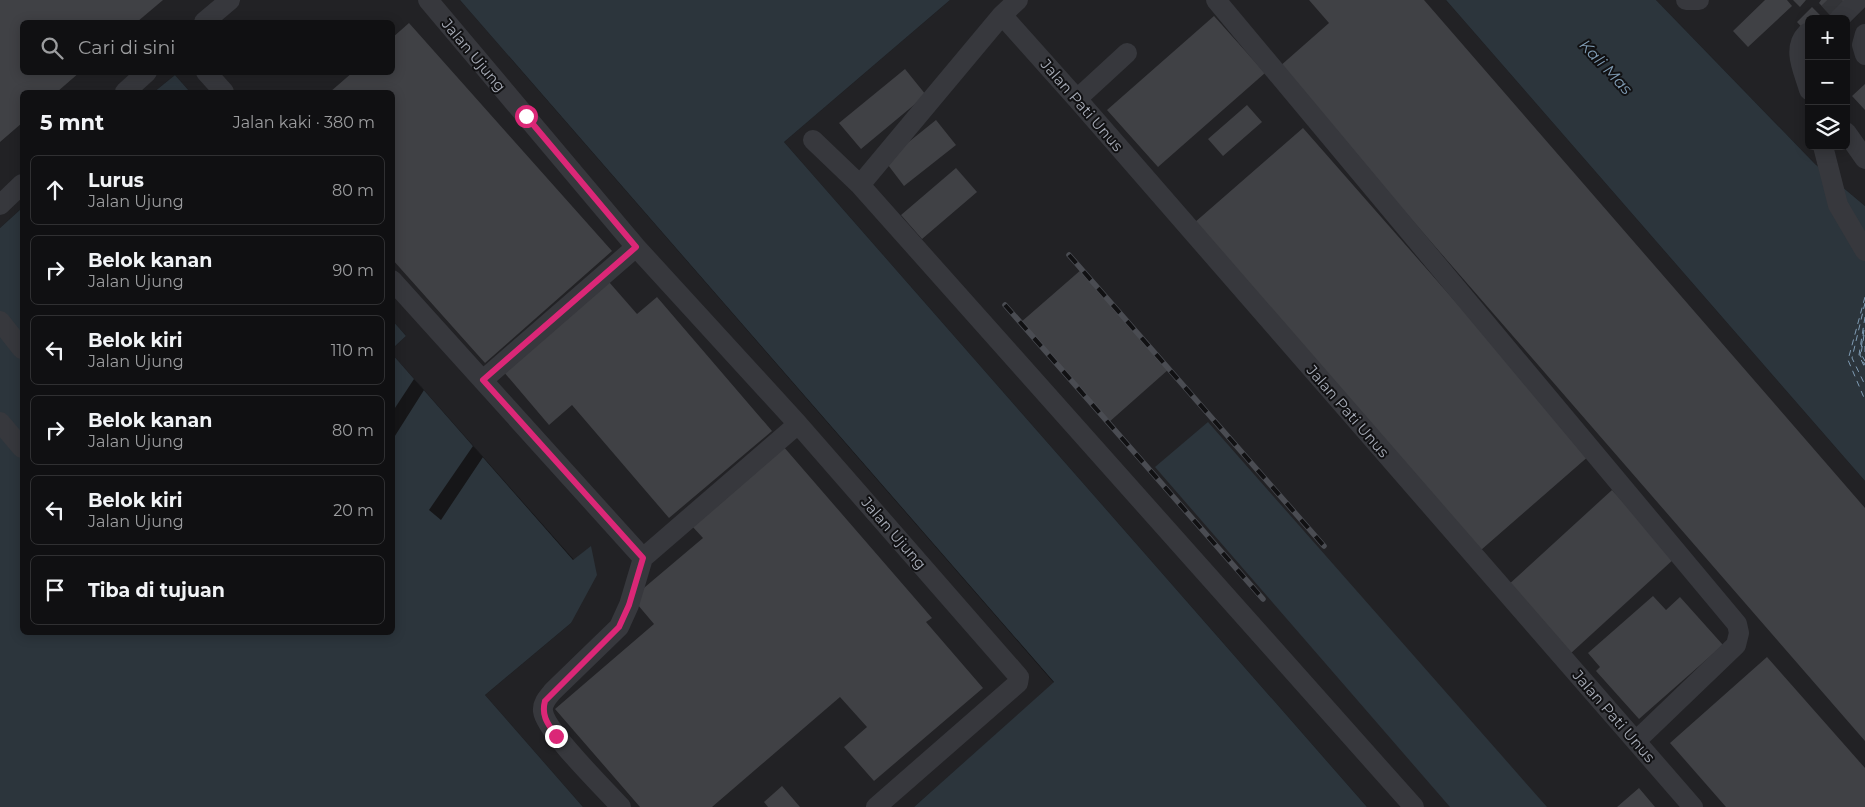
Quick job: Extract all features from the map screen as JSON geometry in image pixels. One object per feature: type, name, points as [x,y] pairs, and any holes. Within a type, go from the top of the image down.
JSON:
[{"type":"lane","points":[[206,20],[230,0]]},
{"type":"lane","name":"Jalan Ujung","points":[[428,0],[636,247],[798,424],[1019,677],[1018,683],[876,807]]},
{"type":"lane","points":[[860,185],[1002,15],[1018,0]]},
{"type":"lane","points":[[1216,0],[1737,624],[1739,633],[1736,645],[1636,741]]},
{"type":"lane","points":[[1686,0],[1699,0]]},
{"type":"lane","points":[[1832,15],[1858,0]]},
{"type":"lane","name":"Jalan Pati Unus","points":[[1002,15],[1693,807]]},
{"type":"lane","points":[[1865,34],[1862,46],[1865,55]]},
{"type":"lane","points":[[1077,99],[1127,53]]},
{"type":"lane","points":[[127,90],[144,75]]},
{"type":"lane","points":[[209,75],[222,90]]},
{"type":"lane","points":[[1850,138],[1865,159]]},
{"type":"lane","points":[[813,140],[860,185],[1414,807]]},
{"type":"lane","points":[[1824,150],[1838,205],[1865,251]]},
{"type":"lane","points":[[0,204],[20,186]]},
{"type":"lane","points":[[483,380],[636,247]]},
{"type":"lane","points":[[395,283],[643,558]]},
{"type":"lane","points":[[0,322],[20,347]]},
{"type":"lane","points":[[0,422],[20,446]]},
{"type":"lane","points":[[621,807],[556,736],[546,722],[543,710],[545,701],[619,627],[629,605],[643,558],[798,424]]},
{"type":"shaded area","points":[[0,0],[460,0],[1054,683],[914,807],[583,807],[485,695],[571,623],[591,547],[574,560],[395,357],[395,346],[406,336],[395,323],[395,90],[188,90],[175,75],[156,90],[20,90],[20,210],[0,228]]},
{"type":"shaded area","points":[[950,0],[1446,0],[1865,481],[1865,807],[1367,807],[784,142]]},
{"type":"shaded area","points":[[1656,0],[1865,0],[1865,206],[1815,164]]},
{"type":"water","points":[[460,0],[950,0],[784,142],[1367,807],[914,807],[1054,682]]},
{"type":"water","name":"Kali Mas","points":[[1446,0],[1656,0],[1815,164],[1865,206],[1865,481]]},
{"type":"water","points":[[175,75],[188,90],[156,90]]},
{"type":"water","points":[[20,210],[20,635],[395,635],[395,357],[573,560],[591,546],[597,575],[571,623],[485,695],[583,807],[0,807],[0,228]]},
{"type":"water","points":[[395,323],[406,336],[395,346]]},
{"type":"water","points":[[1208,422],[1547,807],[1450,807],[1155,467]]},
{"type":"pier","points":[[414,379],[424,390],[395,436],[395,408]]},
{"type":"pier","points":[[473,446],[483,457],[441,520],[429,510]]},
{"type":"building","points":[[0,0],[163,0],[139,20],[20,20],[20,75],[77,75],[59,90],[20,90],[20,125],[0,142]]},
{"type":"building","points":[[1309,0],[1424,0],[1865,508],[1865,741],[1279,67],[1329,23]]},
{"type":"building","points":[[1765,0],[1787,0],[1792,6],[1748,47],[1733,31]]},
{"type":"building","points":[[1793,0],[1806,0],[1800,7]]},
{"type":"building","points":[[1821,0],[1850,0],[1834,15],[1830,15],[1819,3]]},
{"type":"building","points":[[1812,7],[1820,15],[1805,15],[1805,31],[1797,22]]},
{"type":"building","points":[[1214,16],[1265,73],[1158,167],[1107,110]]},
{"type":"building","points":[[409,23],[612,251],[485,363],[395,262],[395,90],[332,90],[350,75],[395,75],[395,35]]},
{"type":"building","points":[[905,69],[926,95],[861,149],[839,123]]},
{"type":"building","points":[[1865,84],[1865,110],[1852,96]]},
{"type":"building","points":[[1247,105],[1262,122],[1223,156],[1208,139]]},
{"type":"building","points":[[936,120],[956,145],[904,186],[885,161]]},
{"type":"building","points":[[1303,128],[1590,455],[1481,550],[1194,223]]},
{"type":"building","points":[[956,168],[977,192],[922,239],[901,215]]},
{"type":"building","points":[[1082,269],[1169,369],[1108,423],[1020,323]]},
{"type":"building","points":[[609,282],[637,314],[657,297],[772,431],[669,518],[572,405],[549,425],[503,371]]},
{"type":"building","points":[[783,446],[932,618],[926,622],[983,688],[874,781],[844,747],[867,727],[840,697],[712,807],[640,807],[555,709],[654,624],[632,598],[703,538],[691,525]]},
{"type":"building","points":[[1612,490],[1675,558],[1570,654],[1507,586]]},
{"type":"building","points":[[1653,596],[1666,610],[1680,597],[1723,645],[1639,719],[1596,671],[1600,667],[1588,653]]},
{"type":"building","points":[[1767,657],[1865,768],[1865,807],[1726,807],[1670,743]]},
{"type":"building","points":[[782,786],[800,807],[768,807],[764,802]]},
{"type":"building","points":[[1639,788],[1655,807],[1617,807]]},
{"type":"ferry route","points":[[1865,297],[1848,360],[1865,400]]},
{"type":"ferry route","points":[[1865,303],[1852,358],[1865,385]]},
{"type":"ferry route","points":[[1865,317],[1859,355],[1865,368]]},
{"type":"ferry route","points":[[1864,330],[1860,355],[1865,365]]},
{"type":"ferry route","points":[[1864,335],[1861,354],[1865,361]]},
{"type":"ferry route","points":[[1865,346],[1865,355]]},
{"type":"tunnel","points":[[1828,13],[1842,0]]},
{"type":"railway","points":[[1069,255],[1324,546]]},
{"type":"railway","points":[[1005,305],[1263,599]]},
{"type":"route","points":[[526,116],[636,247],[483,380],[643,558],[629,605],[619,627],[545,701],[543,710],[546,722],[556,736]]}]
